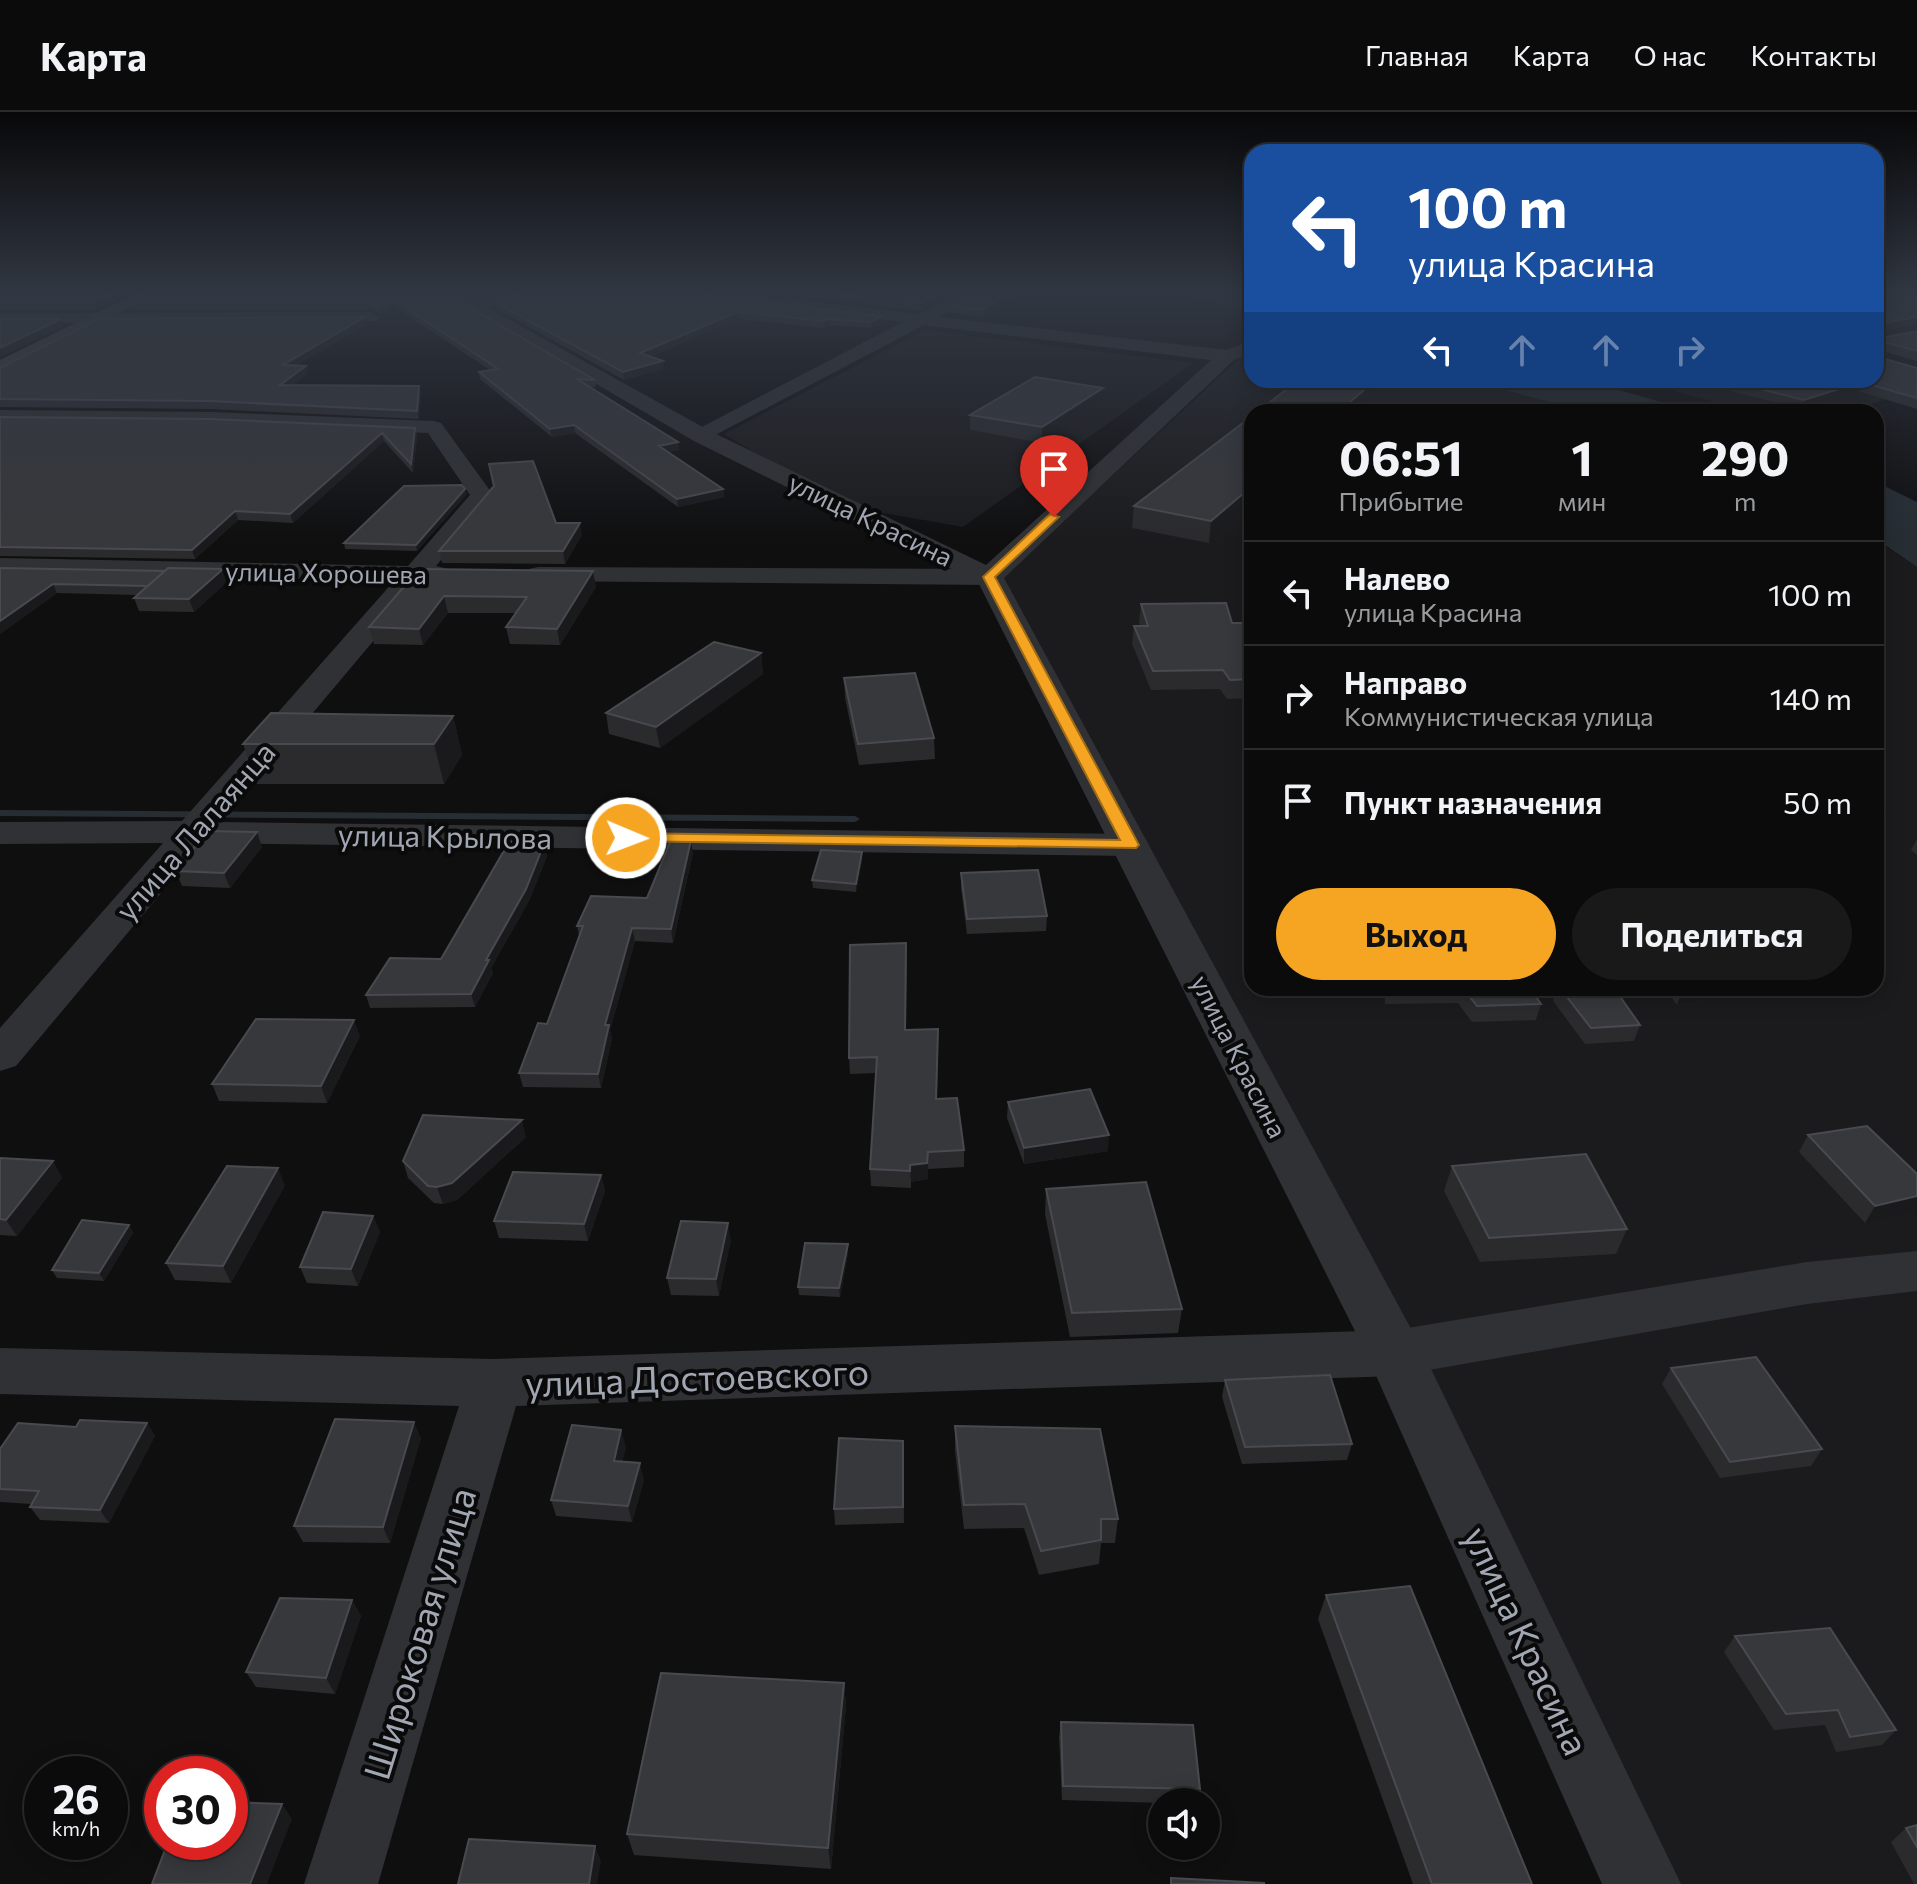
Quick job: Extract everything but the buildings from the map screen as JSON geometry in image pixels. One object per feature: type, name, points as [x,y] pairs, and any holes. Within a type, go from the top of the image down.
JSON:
[{"type":"street","name":"улица Красина","points":[[595,376],[702,436],[989,577],[1395,1353],[1642,1884]]},
{"type":"street","points":[[702,436],[815,376]]},
{"type":"street","points":[[511,574],[989,577],[1206,376]]},
{"type":"street","name":"улица Лалаянца","points":[[0,416],[212,418],[434,427],[482,496],[0,1056]]},
{"type":"street","name":"улица Хорошева","points":[[0,566],[463,574]]},
{"type":"street","name":"улица Крылова","points":[[0,833],[192,832],[1131,845]]},
{"type":"street","points":[[1395,1353],[1807,1283],[1917,1271]]},
{"type":"street","name":"улица Достоевского","points":[[0,1371],[494,1383],[1395,1353]]},
{"type":"street","name":"Широковая улица","points":[[341,1884],[494,1383]]},
{"type":"shaded area","points":[[837,376],[1175,376],[963,527],[844,506],[724,434]]},
{"type":"shaded area","points":[[1221,376],[1244,376],[1244,388],[1497,388],[1557,404],[1244,404],[1244,996],[1884,996],[1884,545],[1917,567],[1917,1884],[1655,1884],[995,584]]},
{"type":"shaded area","points":[[1917,376],[1917,388],[1872,404],[1722,404],[1664,388],[1884,388],[1884,378]]},
{"type":"shaded area","points":[[1497,388],[1612,388],[1668,404],[1557,404]]},
{"type":"shaded area","points":[[1884,486],[1917,502],[1917,567],[1884,544]]},
{"type":"waterway","points":[[0,813],[855,819]]},
{"type":"route","points":[[626,838],[1131,845],[989,577],[1054,517]]}]
